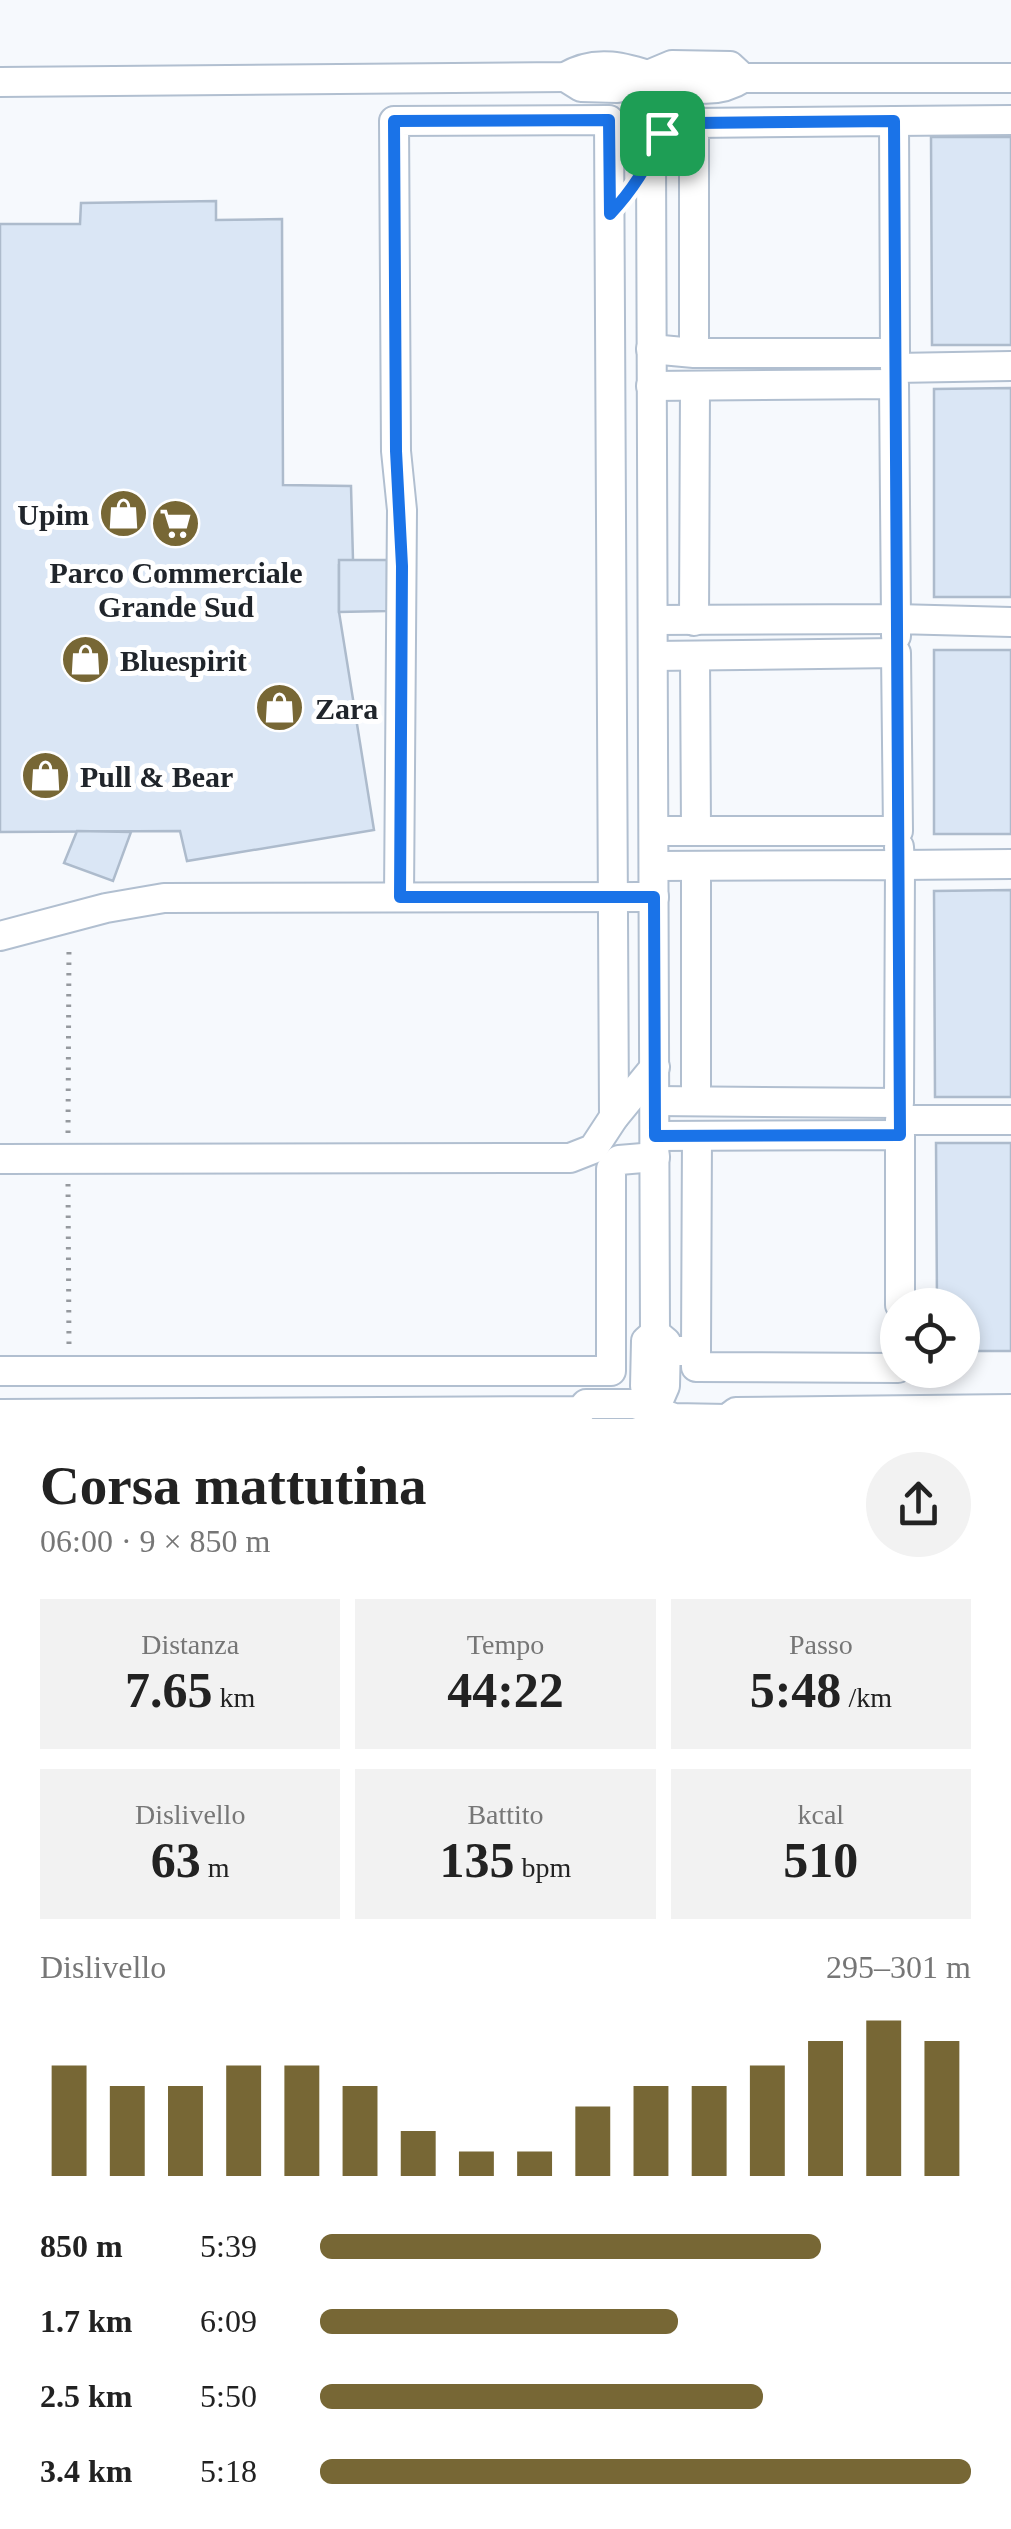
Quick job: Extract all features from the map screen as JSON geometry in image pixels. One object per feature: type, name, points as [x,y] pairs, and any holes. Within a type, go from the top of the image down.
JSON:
[{"type":"street","points":[[0,82],[565,76],[582,67],[626,66],[649,75],[672,66],[730,66],[743,78],[1011,78]]},
{"type":"street","points":[[649,75],[642,96],[642,136],[654,149],[655,1146],[660,1342]]},
{"type":"street","points":[[400,897],[402,529],[396,451],[394,121],[609,120],[614,1116]]},
{"type":"street","points":[[694,354],[694,123],[1011,120]]},
{"type":"street","points":[[894,121],[900,1288]]},
{"type":"street","points":[[610,214],[631,192],[654,149],[694,131]]},
{"type":"street","points":[[652,349],[895,368]]},
{"type":"street","points":[[652,386],[695,386],[895,368],[1011,366]]},
{"type":"street","points":[[694,621],[695,386]]},
{"type":"street","points":[[610,506],[652,537]]},
{"type":"street","points":[[653,620],[1011,622]]},
{"type":"street","points":[[653,656],[896,652]]},
{"type":"street","points":[[695,656],[696,830]]},
{"type":"street","points":[[654,830],[898,830]]},
{"type":"street","points":[[654,866],[1011,864]]},
{"type":"street","points":[[696,866],[696,1100]]},
{"type":"street","points":[[0,936],[106,908],[164,898],[654,897]]},
{"type":"street","points":[[0,1159],[570,1158],[593,1149],[614,1116],[656,1067]]},
{"type":"street","points":[[656,1101],[696,1100],[900,1119],[1011,1120]]},
{"type":"street","points":[[0,1371],[611,1372],[610,1170],[619,1160],[697,1136],[900,1119]]},
{"type":"street","points":[[697,1136],[696,1367],[880,1368]]},
{"type":"street","points":[[648,1414],[646,1341],[696,1351]]},
{"type":"street","points":[[648,1414],[685,1403],[722,1404],[736,1412],[1011,1409]]},
{"type":"street","points":[[0,1414],[584,1415],[586,1404],[636,1404],[648,1414]]},
{"type":"building","points":[[931,137],[1011,137],[1011,345],[932,345]]},
{"type":"building","name":"Parco Commerciale Grande Sud","points":[[216,201],[216,220],[282,219],[283,485],[351,486],[353,560],[339,565],[339,612],[374,830],[187,861],[180,831],[0,832],[0,224],[80,224],[81,203]]},
{"type":"building","points":[[1011,388],[1011,597],[934,597],[934,389]]},
{"type":"building","points":[[339,560],[387,560],[387,611],[339,612]]},
{"type":"building","points":[[934,650],[1011,650],[1011,834],[934,834]]},
{"type":"building","points":[[77,831],[131,832],[113,881],[64,863]]},
{"type":"building","points":[[1011,890],[1011,1097],[935,1097],[934,891]]},
{"type":"building","points":[[936,1143],[1011,1143],[1011,1351],[980,1351],[980,1288],[937,1288]]},
{"type":"place","name":"Upim","points":[[124,514]]},
{"type":"place","name":"Parco Commerciale Grande Sud","points":[[176,523]]},
{"type":"place","name":"Bluespirit","points":[[85,660]]},
{"type":"place","name":"Zara","points":[[280,708]]},
{"type":"place","name":"Pull & Bear","points":[[45,776]]},
{"type":"route","points":[[609,120],[610,214],[631,192],[662,133],[694,131],[694,123],[894,121],[900,1135],[655,1136],[654,897],[400,897],[402,510],[396,451],[394,121],[609,120]]}]
